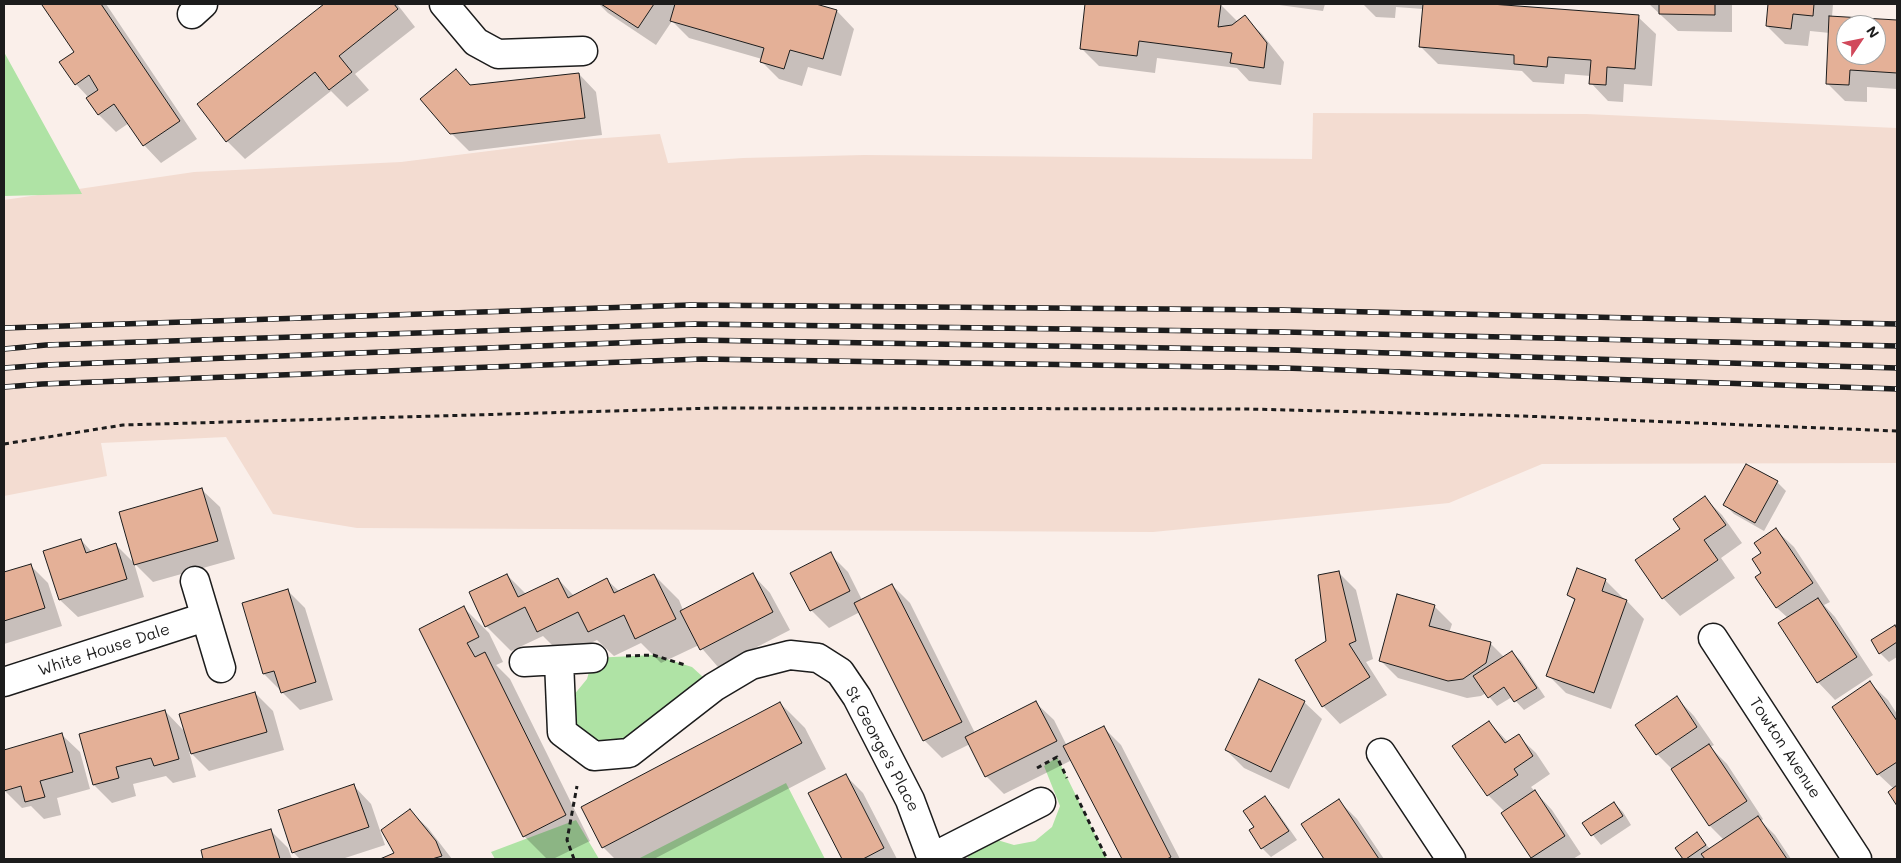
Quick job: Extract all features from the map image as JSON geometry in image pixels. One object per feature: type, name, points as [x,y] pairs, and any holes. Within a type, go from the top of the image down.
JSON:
[{"type":"street","points":[[444,4],[476,42],[498,54],[583,51]]},
{"type":"street","points":[[195,581],[221,668]]},
{"type":"street","name":"White House Dale","points":[[4,682],[205,617]]},
{"type":"street","name":"Towton Avenue","points":[[1713,638],[1857,859]]},
{"type":"street","name":"St George's Place","points":[[559,661],[562,732],[594,756],[629,753],[714,687],[751,665],[790,655],[818,658],[840,672],[857,697],[910,800],[932,859],[1041,802]]},
{"type":"street","points":[[524,662],[593,658]]},
{"type":"street","points":[[1381,753],[1452,859]]},
{"type":"path","points":[[4,444],[123,426],[716,408],[1258,409],[1522,416],[1897,432]]},
{"type":"path","points":[[593,658],[653,655],[692,667],[714,687]]},
{"type":"path","points":[[574,859],[567,840],[584,748]]},
{"type":"shaded area","points":[[1313,113],[1586,114],[1897,128],[1897,463],[1542,464],[1449,503],[1153,532],[357,528],[273,514],[226,437],[101,443],[107,476],[4,496],[4,200],[194,172],[401,162],[577,140],[660,134],[668,163],[743,158],[864,155],[1312,159]]},
{"type":"green space","points":[[4,52],[74,179],[82,194],[4,196]]},
{"type":"green space","points":[[653,655],[692,667],[703,677],[621,741],[600,742],[584,735],[574,723],[573,696],[587,679],[593,658]]},
{"type":"green space","points":[[1057,757],[1107,859],[967,859],[972,848],[994,839],[1014,845],[1035,841],[1052,827],[1060,806],[1044,766]]},
{"type":"green space","points":[[786,783],[825,859],[638,859]]},
{"type":"green space","points":[[576,820],[599,859],[495,859],[491,852]]},
{"type":"building","points":[[43,4],[101,4],[180,121],[143,146],[114,104],[98,115],[86,98],[98,90],[89,75],[75,85],[59,62],[74,52]]},
{"type":"building","points":[[324,4],[394,4],[398,9],[339,56],[352,72],[329,90],[315,72],[226,142],[197,104]]},
{"type":"building","points":[[601,4],[654,4],[638,28]]},
{"type":"building","points":[[675,4],[816,4],[837,10],[823,59],[790,50],[784,69],[760,62],[764,48],[670,21]]},
{"type":"building","points":[[1085,4],[1221,4],[1218,27],[1232,25],[1245,15],[1267,43],[1264,68],[1230,63],[1232,53],[1139,41],[1137,56],[1080,49]]},
{"type":"building","points":[[1423,4],[1491,4],[1639,15],[1635,69],[1607,67],[1606,85],[1589,84],[1591,60],[1548,57],[1547,67],[1514,64],[1514,55],[1419,47]]},
{"type":"building","points":[[1659,4],[1715,4],[1715,15],[1659,14]]},
{"type":"building","points":[[1768,4],[1814,4],[1813,16],[1793,14],[1791,29],[1766,26]]},
{"type":"building","points":[[1829,16],[1836,16],[1836,65],[1886,65],[1886,19],[1897,20],[1897,73],[1850,70],[1849,85],[1826,84]]},
{"type":"building","points":[[456,69],[470,85],[579,73],[585,118],[450,134],[420,99]]},
{"type":"building","points":[[1746,464],[1778,481],[1755,523],[1723,505]]},
{"type":"building","points":[[202,488],[218,541],[134,565],[119,512]]},
{"type":"building","points":[[1705,496],[1726,525],[1704,540],[1718,560],[1662,599],[1635,560],[1680,529],[1673,519]]},
{"type":"building","points":[[1776,528],[1813,583],[1776,608],[1755,577],[1761,573],[1752,559],[1761,553],[1754,543]]},
{"type":"building","points":[[81,539],[86,553],[116,543],[127,579],[59,600],[43,551]]},
{"type":"building","points":[[831,552],[850,591],[810,611],[790,573]]},
{"type":"building","points":[[31,564],[45,608],[4,621],[4,572]]},
{"type":"building","points":[[1577,568],[1606,579],[1602,591],[1627,600],[1594,693],[1546,676],[1575,599],[1567,595]]},
{"type":"building","points":[[1339,571],[1356,641],[1349,644],[1370,677],[1322,707],[1295,660],[1326,641],[1318,575]]},
{"type":"building","points":[[753,573],[773,612],[700,650],[680,611]]},
{"type":"building","points":[[507,574],[518,597],[558,578],[568,598],[607,578],[614,593],[654,574],[676,619],[635,639],[624,615],[588,632],[578,612],[537,632],[525,607],[485,627],[469,592]]},
{"type":"building","points":[[892,584],[962,722],[923,741],[854,603]]},
{"type":"building","points":[[288,589],[316,682],[281,693],[274,671],[263,674],[242,603]]},
{"type":"building","points":[[1397,594],[1435,605],[1429,626],[1491,642],[1486,663],[1463,679],[1448,681],[1379,661]]},
{"type":"building","points":[[1818,598],[1857,657],[1817,683],[1778,623]]},
{"type":"building","points":[[464,606],[479,637],[467,643],[475,657],[485,652],[566,815],[523,837],[419,629]]},
{"type":"building","points":[[1895,625],[1897,629],[1897,642],[1879,654],[1871,640]]},
{"type":"building","points":[[1512,651],[1537,688],[1514,702],[1504,687],[1488,698],[1473,676]]},
{"type":"building","points":[[1259,679],[1305,701],[1271,772],[1225,750]]},
{"type":"building","points":[[1870,681],[1897,721],[1897,762],[1877,775],[1832,707]]},
{"type":"building","points":[[255,692],[267,732],[191,754],[179,714]]},
{"type":"building","points":[[1677,696],[1697,727],[1656,755],[1635,725]]},
{"type":"building","points":[[1036,701],[1057,741],[985,777],[965,737]]},
{"type":"building","points":[[780,702],[802,743],[602,848],[581,807]]},
{"type":"building","points":[[165,710],[179,759],[154,766],[151,758],[116,767],[119,778],[93,785],[79,734]]},
{"type":"building","points":[[1489,721],[1505,743],[1519,734],[1533,756],[1514,769],[1518,775],[1487,796],[1452,746]]},
{"type":"building","points":[[1104,726],[1171,857],[1167,859],[1122,859],[1063,746]]},
{"type":"building","points":[[62,733],[73,772],[40,781],[45,797],[25,802],[21,786],[4,791],[4,750]]},
{"type":"building","points":[[1709,744],[1747,801],[1709,826],[1671,769]]},
{"type":"building","points":[[846,774],[884,848],[863,859],[842,859],[808,793]]},
{"type":"building","points":[[354,784],[369,827],[292,853],[278,810]]},
{"type":"building","points":[[1897,785],[1897,806],[1888,792]]},
{"type":"building","points":[[1535,790],[1565,836],[1531,858],[1501,813]]},
{"type":"building","points":[[1265,796],[1289,831],[1261,849],[1249,830],[1254,827],[1243,811]]},
{"type":"building","points":[[1339,799],[1379,859],[1324,859],[1301,824]]},
{"type":"building","points":[[1614,802],[1623,816],[1591,836],[1582,823]]},
{"type":"building","points":[[410,809],[436,841],[442,856],[432,859],[380,859],[394,853],[381,830]]},
{"type":"building","points":[[1758,816],[1787,859],[1705,859],[1701,854]]},
{"type":"building","points":[[271,829],[280,859],[203,859],[201,850]]},
{"type":"building","points":[[1697,832],[1706,845],[1686,859],[1683,859],[1675,848]]},
{"type":"railway","points":[[4,328],[690,305],[1283,310],[1897,324]]},
{"type":"railway","points":[[4,349],[46,345],[696,324],[1284,332],[1897,346]]},
{"type":"railway","points":[[4,368],[695,340],[1289,350],[1897,368]]},
{"type":"railway","points":[[4,387],[702,359],[1285,368],[1897,389]]}]
